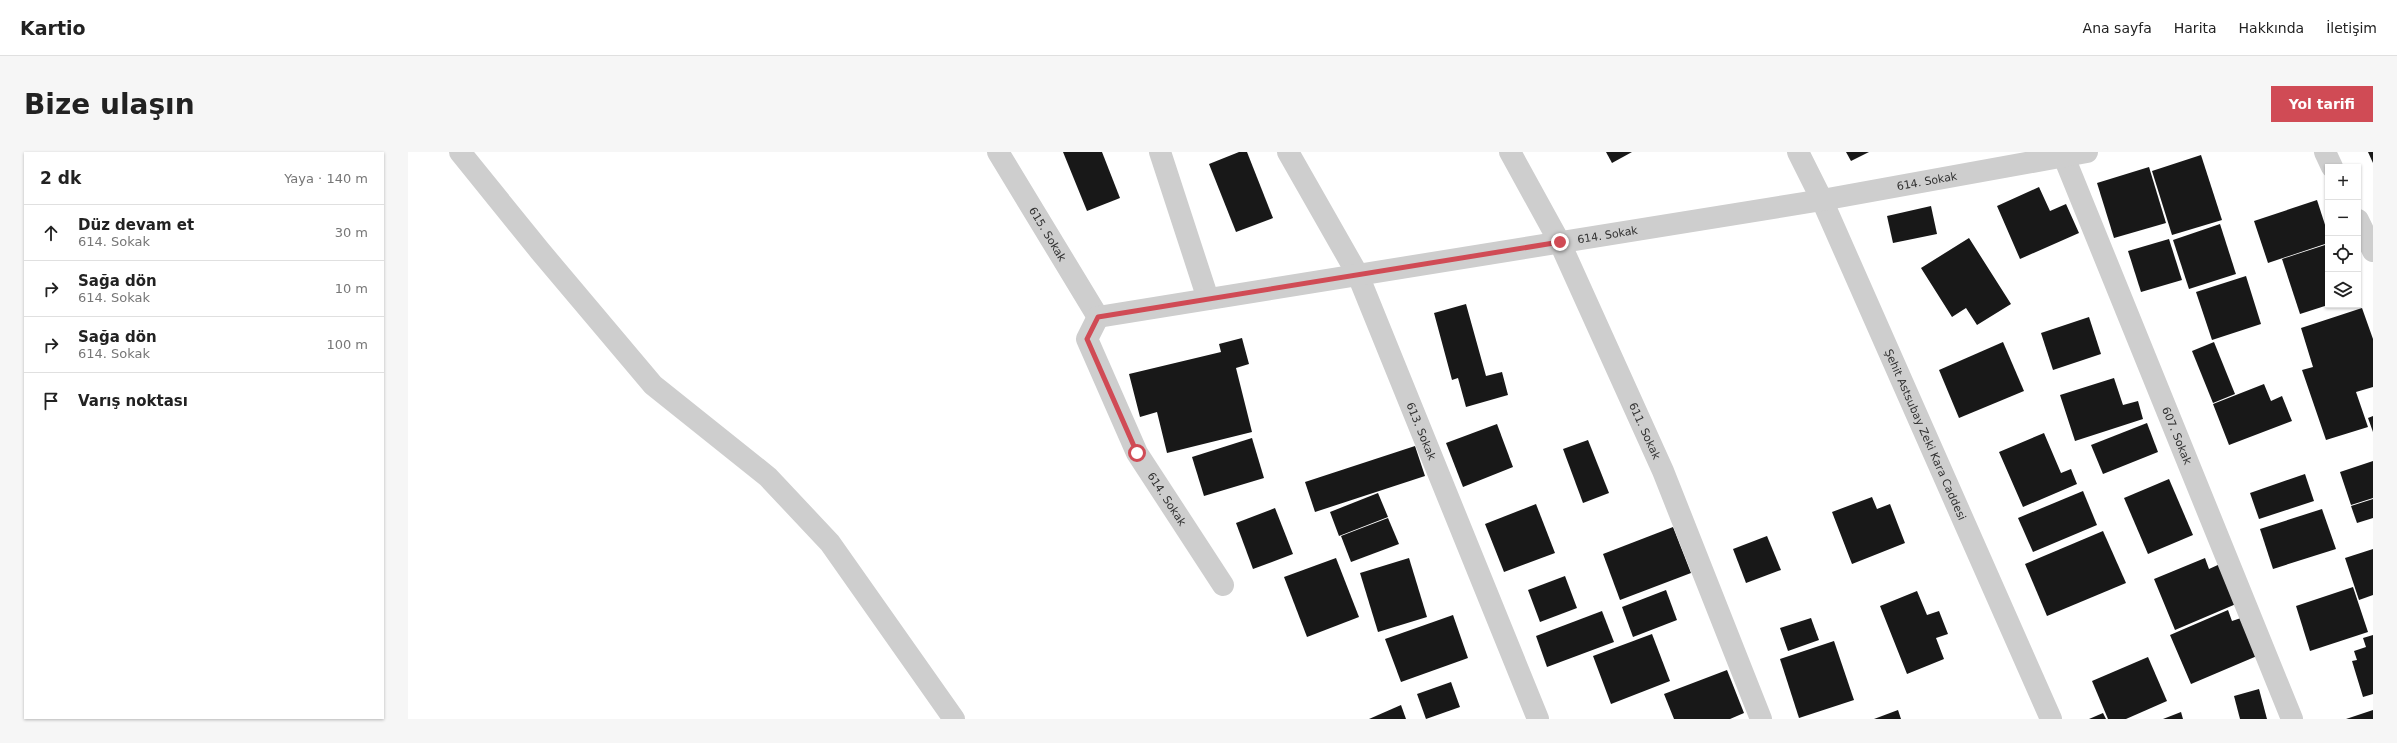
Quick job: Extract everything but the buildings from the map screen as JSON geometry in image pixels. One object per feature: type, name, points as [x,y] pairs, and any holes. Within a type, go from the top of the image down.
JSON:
[{"type":"street","points":[[460,152],[540,251],[653,385],[768,477],[830,542],[954,719]]},
{"type":"street","name":"615. Sokak","points":[[998,152],[1098,317]]},
{"type":"street","points":[[1160,152],[1208,299]]},
{"type":"street","name":"613. Sokak","points":[[1288,152],[1358,275],[1538,719]]},
{"type":"street","name":"611. Sokak","points":[[1510,152],[1560,242],[1663,471],[1761,719]]},
{"type":"street","name":"Şehit Astsubay Zeki Kara Caddesi","points":[[1798,152],[1822,200],[2051,719]]},
{"type":"street","name":"614. Sokak","points":[[1223,585],[1137,453],[1087,339],[1098,317],[1822,200],[2063,154],[2087,152]]},
{"type":"street","points":[[2325,152],[2331,164]]},
{"type":"street","name":"607. Sokak","points":[[2063,154],[2292,719]]},
{"type":"street","points":[[2361,226],[2373,251]]},
{"type":"route","points":[[1137,453],[1087,339],[1098,317],[1560,242]]}]
